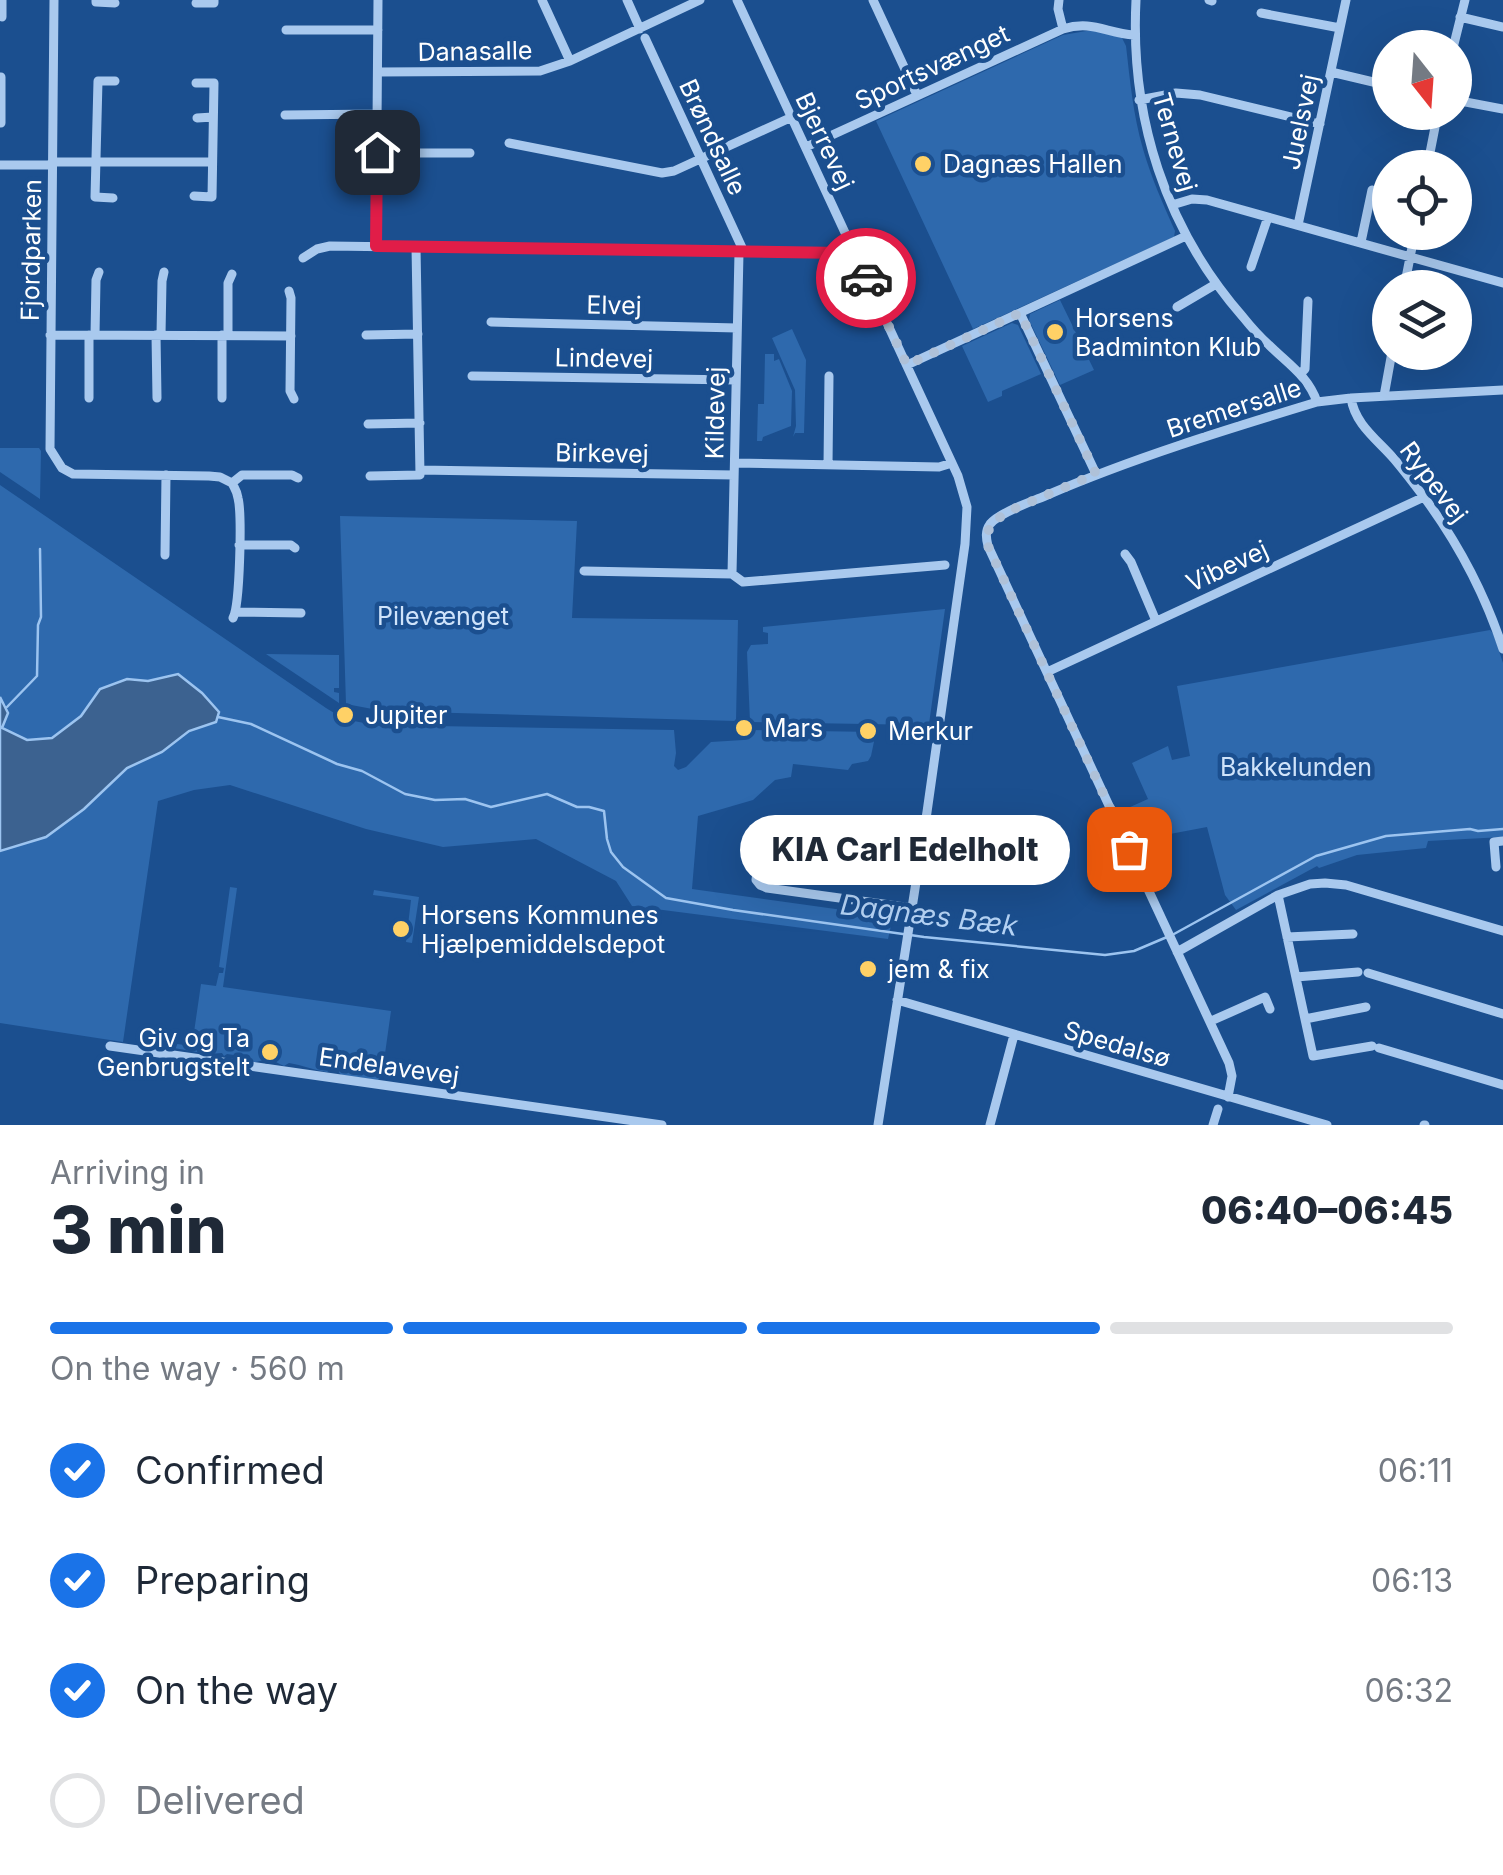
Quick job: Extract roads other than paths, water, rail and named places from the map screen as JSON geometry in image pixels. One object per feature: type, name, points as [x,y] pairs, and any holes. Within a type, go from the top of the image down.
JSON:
[{"type":"street","points":[[2,0],[2,17]]},
{"type":"street","name":"Fjordparken","points":[[54,0],[50,449],[62,468],[73,474],[166,476]]},
{"type":"street","points":[[96,0],[115,2]]},
{"type":"street","points":[[196,2],[214,0]]},
{"type":"street","points":[[376,246],[378,0]]},
{"type":"street","name":"Danasalle","points":[[542,0],[570,60]]},
{"type":"street","name":"Brøndsalle","points":[[627,0],[741,252]]},
{"type":"street","name":"Danasalle","points":[[378,72],[540,71],[643,33],[700,0]]},
{"type":"street","name":"Bjerrevej","points":[[737,0],[964,492],[967,519],[912,908]]},
{"type":"street","points":[[873,0],[917,95]]},
{"type":"street","points":[[1059,0],[1063,30]]},
{"type":"street","name":"Ternevej","points":[[1136,0],[1134,35],[1140,100],[1152,152],[1172,206],[1216,284],[1268,345],[1301,373],[1317,402]]},
{"type":"street","name":"Juelsvej","points":[[1298,224],[1346,0]]},
{"type":"street","points":[[1457,30],[1465,0]]},
{"type":"street","points":[[1261,13],[1340,28]]},
{"type":"street","points":[[1460,17],[1503,27]]},
{"type":"street","name":"Sportsvænget","points":[[806,147],[1076,25],[1092,24],[1134,35]]},
{"type":"street","points":[[286,30],[378,30]]},
{"type":"street","points":[[1331,72],[1372,82]]},
{"type":"street","points":[[1,77],[1,123]]},
{"type":"street","points":[[114,198],[94,197],[98,80],[115,81]]},
{"type":"street","points":[[194,196],[212,197],[214,83],[196,83]]},
{"type":"street","points":[[1140,100],[1176,93],[1200,95],[1320,124]]},
{"type":"street","points":[[1472,103],[1503,109]]},
{"type":"street","points":[[285,115],[378,114]]},
{"type":"street","points":[[97,115],[112,116]]},
{"type":"street","points":[[196,118],[213,117]]},
{"type":"street","points":[[509,143],[662,173],[792,117]]},
{"type":"street","points":[[377,152],[470,153]]},
{"type":"street","name":"Fjordparken","points":[[0,165],[212,162]]},
{"type":"street","points":[[1361,242],[1372,190]]},
{"type":"street","points":[[1172,206],[1192,199],[1207,200],[1503,283]]},
{"type":"street","points":[[1252,267],[1268,216]]},
{"type":"street","points":[[907,365],[1186,236]]},
{"type":"street","points":[[303,258],[330,246],[842,253],[852,248]]},
{"type":"street","points":[[416,247],[420,470]]},
{"type":"street","points":[[1407,270],[1411,250]]},
{"type":"street","name":"Kildevej","points":[[732,574],[741,252]]},
{"type":"street","points":[[88,398],[99,272]]},
{"type":"street","points":[[157,398],[164,272]]},
{"type":"street","points":[[222,398],[228,282],[232,274]]},
{"type":"street","points":[[1176,307],[1216,284]]},
{"type":"street","points":[[288,291],[290,391],[294,399]]},
{"type":"street","points":[[1301,373],[1306,369],[1308,301]]},
{"type":"street","points":[[1020,313],[1096,474]]},
{"type":"street","name":"Elvej","points":[[491,322],[737,328]]},
{"type":"street","points":[[50,334],[291,336]]},
{"type":"street","points":[[366,335],[418,334]]},
{"type":"street","points":[[1384,396],[1389,370]]},
{"type":"street","name":"Lindevej","points":[[472,376],[736,380]]},
{"type":"street","points":[[828,465],[830,376]]},
{"type":"street","name":"Bremersalle","points":[[1047,672],[988,546],[986,537],[992,522],[1096,474],[1317,402],[1503,390]]},
{"type":"street","name":"Rypevej","points":[[1351,398],[1362,426],[1424,497],[1469,567],[1503,649]]},
{"type":"street","points":[[368,424],[420,423]]},
{"type":"street","points":[[735,463],[952,463]]},
{"type":"street","name":"Birkevej","points":[[370,476],[420,475],[420,470],[734,475]]},
{"type":"street","points":[[232,483],[242,475],[298,478]]},
{"type":"street","points":[[165,555],[166,476],[220,477],[232,483],[239,501],[235,615],[301,613]]},
{"type":"street","name":"Vibevej","points":[[1047,672],[1424,497]]},
{"type":"street","points":[[239,545],[294,548]]},
{"type":"street","points":[[1125,554],[1156,620]]},
{"type":"street","points":[[584,571],[732,574],[743,582],[945,566]]},
{"type":"street","points":[[1047,672],[1232,1070],[1228,1096]]},
{"type":"street","points":[[1496,867],[1494,842],[1503,841]]},
{"type":"street","points":[[759,855],[756,880],[767,888],[912,908],[878,1125]]},
{"type":"street","points":[[1176,950],[1278,895],[1310,884],[1346,884],[1503,932]]},
{"type":"street","points":[[1278,895],[1313,1056],[1376,1047],[1503,1085]]},
{"type":"street","points":[[1287,937],[1353,934]]},
{"type":"street","points":[[1296,978],[1363,973],[1503,1014]]},
{"type":"street","points":[[1211,1022],[1265,997],[1270,1009]]},
{"type":"street","name":"Spedalsø","points":[[897,1000],[1327,1125]]},
{"type":"street","points":[[1305,1018],[1366,1007]]},
{"type":"street","points":[[990,1125],[1014,1035]]},
{"type":"street","name":"Endelavevej","points":[[110,1046],[662,1125]]},
{"type":"street","points":[[1213,1125],[1218,1109]]},
{"type":"waterway","points":[[7,707],[37,676],[40,549]]},
{"type":"waterway","name":"Dagnæs Bæk","points":[[218,717],[251,724],[337,764],[362,771],[405,794],[435,800],[465,799],[491,807],[547,794],[577,807],[604,811],[611,852],[623,867],[666,898],[924,937],[1105,955],[1134,951],[1167,937]]},
{"type":"waterway","name":"Dagnæs Bæk","points":[[1174,934],[1316,856],[1386,836],[1503,829]]},
{"type":"place","name":"Dagnæs Hallen","points":[[923,164]]},
{"type":"place","name":"Horsens Badminton Klub","points":[[1055,332]]},
{"type":"place","name":"Jupiter","points":[[345,715]]},
{"type":"place","name":"Mars","points":[[744,728]]},
{"type":"place","name":"Merkur","points":[[868,731]]},
{"type":"place","name":"KIA Carl Edelholt","points":[[1129,849]]},
{"type":"place","name":"Horsens Kommunes Hjælpemiddelsdepot","points":[[401,929]]},
{"type":"place","name":"jem & fix","points":[[868,969]]},
{"type":"place","name":"Giv og Ta Genbrugstelt","points":[[270,1052]]},
{"type":"park label","name":"Pilevænget","points":[[443,616]]},
{"type":"park label","name":"Bakkelunden","points":[[1296,767]]}]
